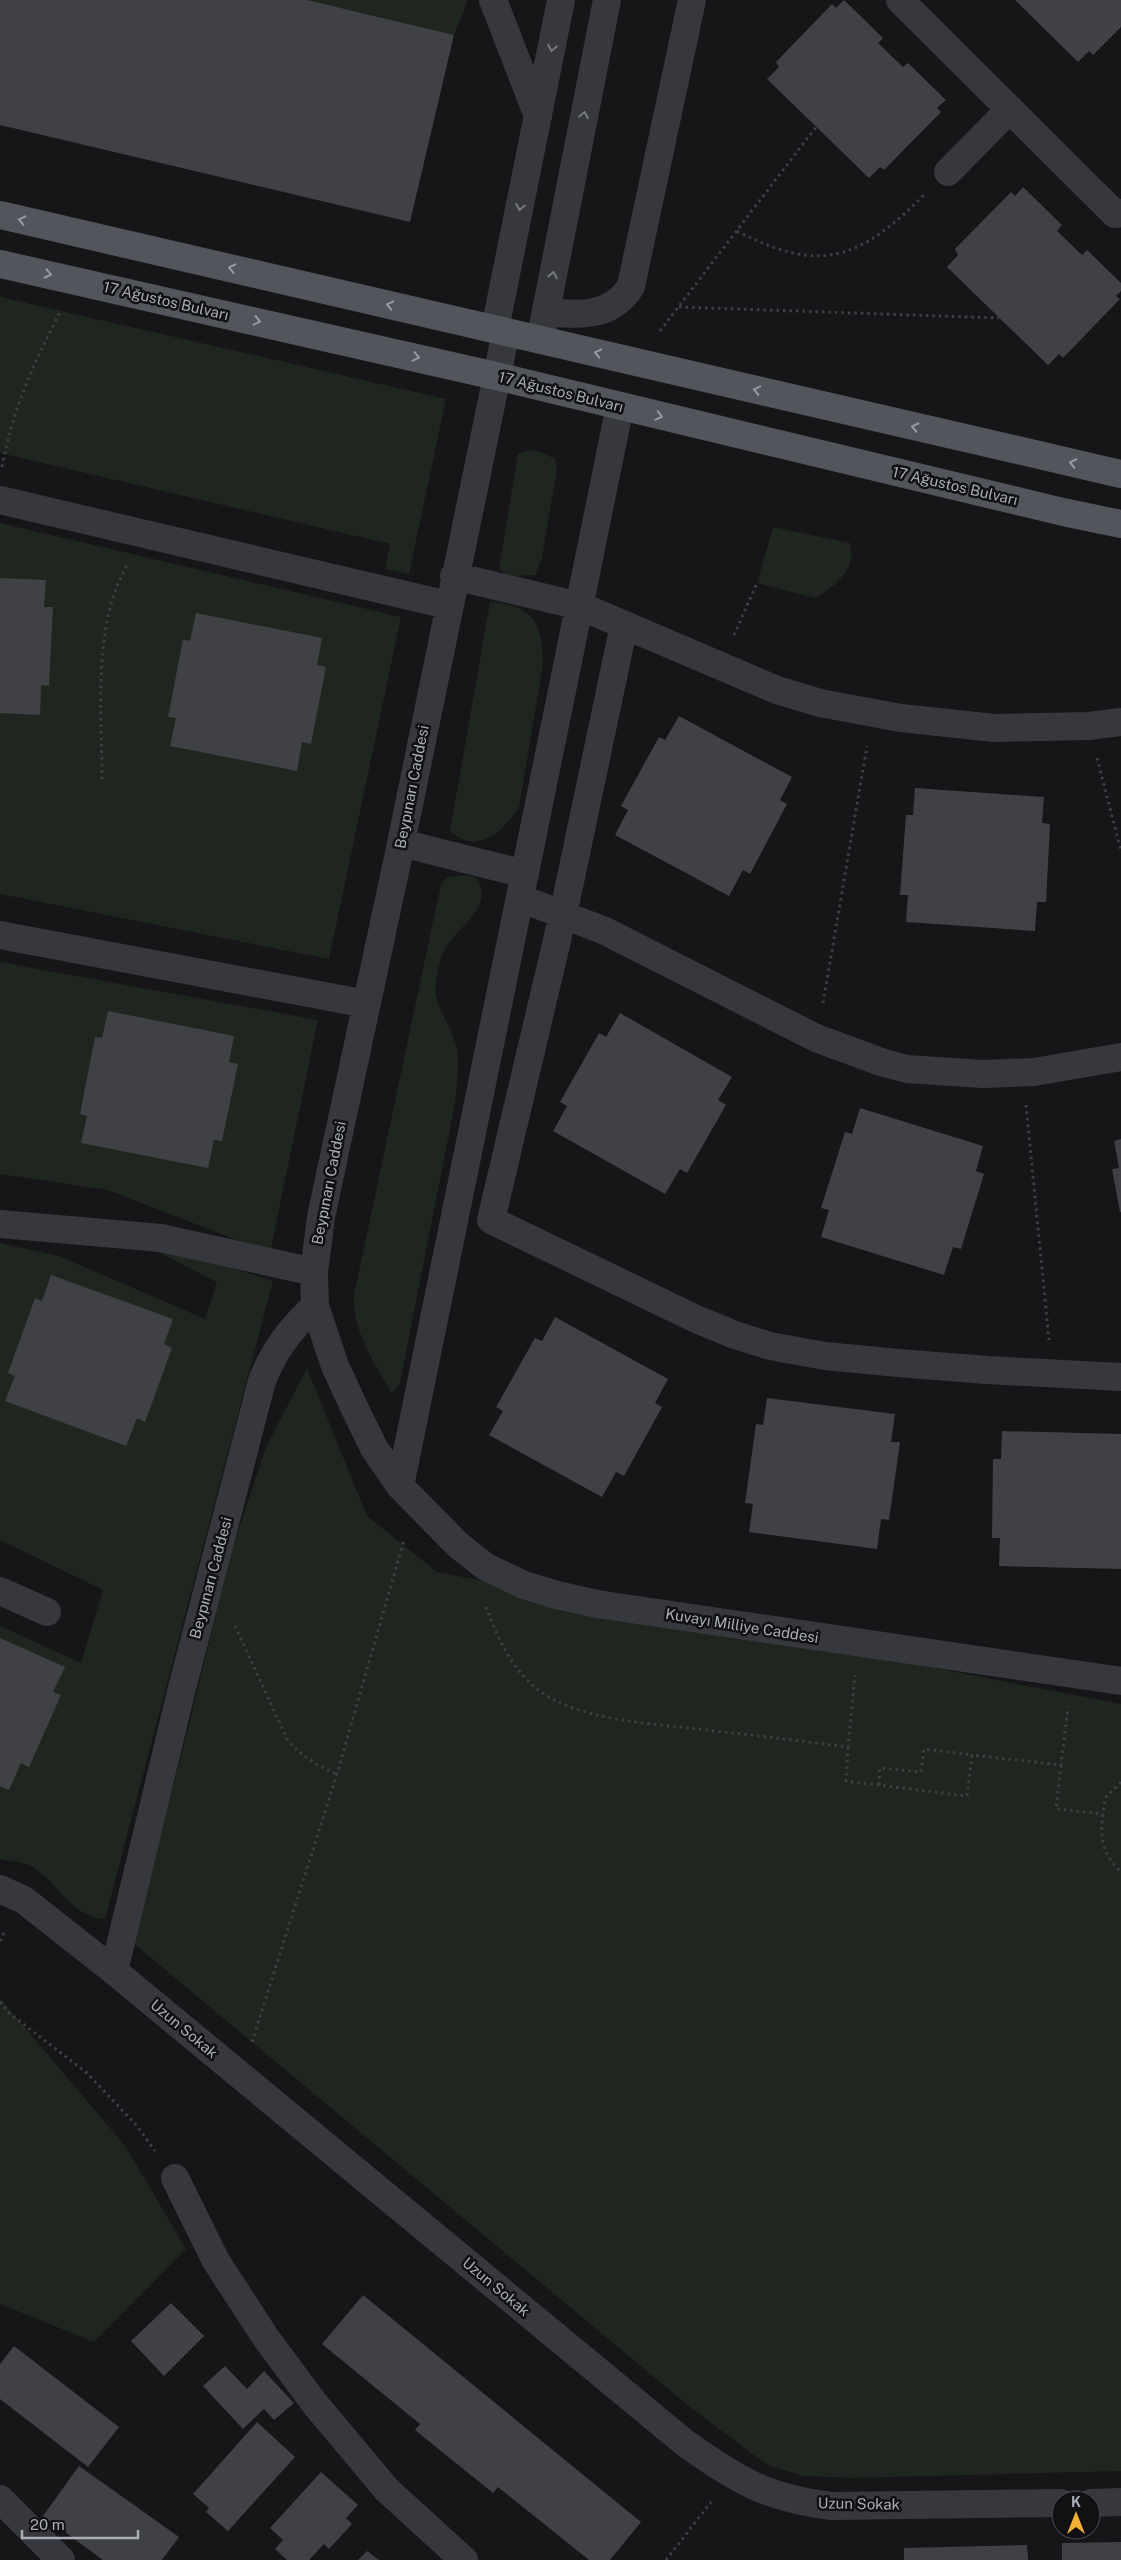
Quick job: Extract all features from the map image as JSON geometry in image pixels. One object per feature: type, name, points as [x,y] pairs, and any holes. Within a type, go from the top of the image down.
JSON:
[{"type":"main road","points":[[0,215],[1121,474]]},
{"type":"main road","name":"17 Ağustos Bulvarı","points":[[0,264],[496,376],[1063,512],[1121,524]]},
{"type":"street","points":[[493,0],[538,116]]},
{"type":"street","name":"Beypınarı Caddesi","points":[[114,1971],[180,1692],[262,1381],[280,1344],[292,1328],[315,1306],[314,1272],[321,1217],[401,843],[496,376],[500,331],[538,116],[561,0]]},
{"type":"street","points":[[540,340],[607,0]]},
{"type":"street","points":[[546,312],[591,314],[617,303],[631,286],[692,0]]},
{"type":"street","points":[[900,0],[1115,214],[1121,213]]},
{"type":"street","points":[[948,172],[1010,109]]},
{"type":"street","points":[[407,1494],[523,886],[620,406]]},
{"type":"street","points":[[0,500],[448,605]]},
{"type":"street","points":[[454,576],[580,606],[777,690],[812,701],[872,713],[946,724],[994,728],[1089,726],[1121,722]]},
{"type":"street","points":[[624,625],[563,915],[491,1220],[696,1318],[735,1335],[770,1346],[825,1356],[987,1370],[1121,1377]]},
{"type":"street","points":[[401,843],[523,886],[563,915],[605,931],[816,1038],[880,1062],[907,1069],[982,1074],[1023,1072],[1121,1057]]},
{"type":"street","points":[[0,935],[367,1004]]},
{"type":"street","points":[[0,1224],[161,1238],[314,1272]]},
{"type":"street","name":"Kuvayı Milliye Caddesi","points":[[315,1306],[335,1366],[374,1448],[407,1494],[467,1552],[486,1567],[524,1585],[597,1604],[1121,1681]]},
{"type":"street","points":[[0,1590],[46,1612]]},
{"type":"street","name":"Uzun Sokak","points":[[0,1889],[24,1900],[114,1971],[686,2443],[732,2476],[766,2492],[801,2502],[832,2506],[1051,2503]]},
{"type":"street","points":[[175,2178],[216,2261],[266,2338],[315,2404],[387,2490],[464,2560]]},
{"type":"street","points":[[0,2499],[61,2560]]},
{"type":"street","points":[[1101,2502],[1121,2502]]},
{"type":"path","points":[[657,336],[816,127]]},
{"type":"path","points":[[737,231],[757,241],[786,251],[816,255],[843,254],[872,241],[897,222],[948,172]]},
{"type":"path","points":[[0,474],[11,424],[25,382],[75,280]]},
{"type":"path","points":[[678,307],[999,318]]},
{"type":"path","points":[[102,779],[102,666],[107,626],[112,603],[124,569],[145,535]]},
{"type":"path","points":[[721,666],[757,583]]},
{"type":"path","points":[[816,1038],[872,713]]},
{"type":"path","points":[[1089,726],[1121,851]]},
{"type":"path","points":[[1023,1072],[1052,1373]]},
{"type":"path","points":[[250,2047],[337,1774],[407,1494]]},
{"type":"path","points":[[467,1552],[500,1645],[516,1667],[538,1689],[562,1702],[588,1712],[628,1720],[848,1747]]},
{"type":"path","points":[[207,1590],[236,1628],[288,1741],[300,1754],[322,1768],[337,1774]]},
{"type":"path","points":[[858,1643],[846,1781],[967,1796],[972,1755]]},
{"type":"path","points":[[1072,1674],[1056,1809],[1103,1814]]},
{"type":"path","points":[[879,1785],[880,1768],[921,1772],[924,1749],[1061,1764]]},
{"type":"path","points":[[1121,1782],[1105,1798],[1103,1814],[1104,1851],[1121,1872]]},
{"type":"path","points":[[0,2002],[9,2013],[87,2073],[137,2126],[175,2178]]},
{"type":"path","points":[[666,2560],[732,2476]]},
{"type":"shaded area","points":[[307,0],[468,0],[454,35]]},
{"type":"shaded area","points":[[0,297],[446,399],[409,574],[385,569],[390,544],[0,453]]},
{"type":"shaded area","points":[[529,450],[543,453],[555,459],[557,469],[542,558],[535,575],[507,576],[499,568],[518,454]]},
{"type":"shaded area","points":[[0,523],[401,617],[329,959],[0,894]]},
{"type":"shaded area","points":[[773,527],[850,543],[851,553],[848,569],[837,582],[815,598],[757,583]]},
{"type":"shaded area","points":[[490,602],[517,607],[533,619],[538,627],[541,638],[543,665],[519,807],[498,832],[480,841],[470,841],[460,838],[450,831]]},
{"type":"shaded area","points":[[465,875],[477,878],[482,890],[481,901],[469,921],[444,950],[436,978],[436,996],[457,1049],[458,1072],[455,1103],[400,1383],[392,1394],[360,1334],[354,1308],[354,1295],[441,884],[448,877]]},
{"type":"shaded area","points":[[0,962],[318,1020],[270,1253],[108,1190],[0,1174]]},
{"type":"shaded area","points":[[0,1243],[59,1256],[205,1319],[217,1282],[156,1251],[167,1247],[273,1281],[105,1919],[84,1913],[75,1907],[43,1875],[31,1866],[0,1859],[0,1626],[81,1663],[103,1590],[0,1540]]},
{"type":"shaded area","points":[[307,1368],[367,1516],[437,1572],[1121,1704],[1121,2471],[855,2478],[803,2476],[767,2465],[691,2408],[132,1942],[185,1741],[231,1553],[266,1447]]},
{"type":"shaded area","points":[[0,1998],[126,2147],[186,2249],[94,2342],[0,2304]]},
{"type":"building","points":[[0,0],[307,0],[454,35],[410,222],[0,125]]},
{"type":"building","points":[[844,0],[883,38],[878,43],[903,67],[908,63],[946,100],[937,108],[941,112],[884,170],[880,167],[869,178],[767,79],[779,67],[776,62],[832,4],[836,8]]},
{"type":"building","points":[[1015,0],[1121,0],[1121,27],[1093,55],[1089,51],[1078,62]]},
{"type":"building","points":[[1023,187],[1062,225],[1057,231],[1082,255],[1087,250],[1121,283],[1121,291],[1116,296],[1120,299],[1063,358],[1059,354],[1048,365],[947,267],[958,255],[955,249],[1011,192],[1015,196]]},
{"type":"building","points":[[0,578],[46,580],[44,607],[53,607],[49,686],[41,685],[40,715],[0,713]]},
{"type":"building","points":[[196,613],[322,638],[317,665],[326,667],[311,744],[302,742],[297,771],[170,746],[176,718],[168,717],[183,639],[190,641]]},
{"type":"building","points":[[679,716],[792,777],[780,800],[787,804],[750,874],[743,870],[729,896],[615,835],[628,810],[621,806],[659,737],[665,740]]},
{"type":"building","points":[[915,788],[1044,797],[1042,823],[1050,824],[1046,902],[1037,902],[1035,931],[906,922],[908,895],[900,895],[906,815],[913,815]]},
{"type":"building","points":[[108,1011],[234,1036],[229,1062],[238,1064],[222,1141],[214,1140],[208,1168],[81,1143],[87,1116],[80,1114],[95,1037],[102,1038]]},
{"type":"building","points":[[620,1013],[732,1077],[718,1100],[726,1105],[687,1173],[680,1169],[665,1194],[553,1131],[567,1106],[560,1102],[599,1033],[606,1037]]},
{"type":"building","points":[[860,1108],[983,1146],[976,1171],[984,1174],[961,1249],[953,1247],[944,1275],[821,1237],[829,1210],[821,1208],[845,1132],[852,1134]]},
{"type":"building","points":[[1121,1139],[1120,1212],[1112,1169],[1119,1168],[1114,1141]]},
{"type":"building","points":[[51,1275],[173,1319],[164,1344],[172,1348],[145,1422],[137,1418],[126,1446],[5,1401],[15,1376],[8,1373],[35,1298],[42,1301]]},
{"type":"building","points":[[555,1317],[668,1379],[655,1403],[662,1407],[624,1476],[616,1472],[602,1497],[489,1435],[503,1411],[496,1407],[535,1338],[542,1341]]},
{"type":"building","points":[[767,1398],[895,1414],[891,1442],[900,1442],[889,1520],[881,1519],[877,1549],[749,1532],[753,1504],[745,1503],[756,1424],[763,1425]]},
{"type":"building","points":[[1002,1431],[1121,1434],[1121,1569],[999,1566],[1000,1538],[992,1538],[993,1459],[1001,1459]]},
{"type":"building","points":[[0,1638],[65,1667],[53,1692],[61,1695],[29,1767],[21,1763],[9,1790],[0,1786]]},
{"type":"building","points":[[363,2295],[641,2522],[610,2560],[589,2560],[498,2487],[493,2493],[415,2430],[420,2424],[322,2344]]},
{"type":"building","points":[[171,2303],[204,2336],[164,2376],[131,2341]]},
{"type":"building","points":[[14,2346],[119,2427],[88,2467],[0,2399],[0,2364]]},
{"type":"building","points":[[225,2366],[247,2389],[264,2371],[294,2403],[274,2420],[264,2409],[243,2429],[203,2386]]},
{"type":"building","points":[[257,2422],[295,2457],[228,2531],[206,2512],[209,2508],[193,2494]]},
{"type":"building","points":[[79,2466],[179,2537],[162,2560],[103,2560],[43,2516]]},
{"type":"building","points":[[321,2472],[358,2505],[346,2518],[352,2524],[329,2549],[324,2544],[309,2560],[287,2560],[275,2549],[283,2540],[270,2528]]},
{"type":"building","points":[[1121,2542],[1121,2560],[1062,2560],[1062,2543]]},
{"type":"building","points":[[1027,2545],[1028,2560],[904,2560],[904,2548]]},
{"type":"building","points":[[367,2551],[379,2560],[358,2560]]}]
